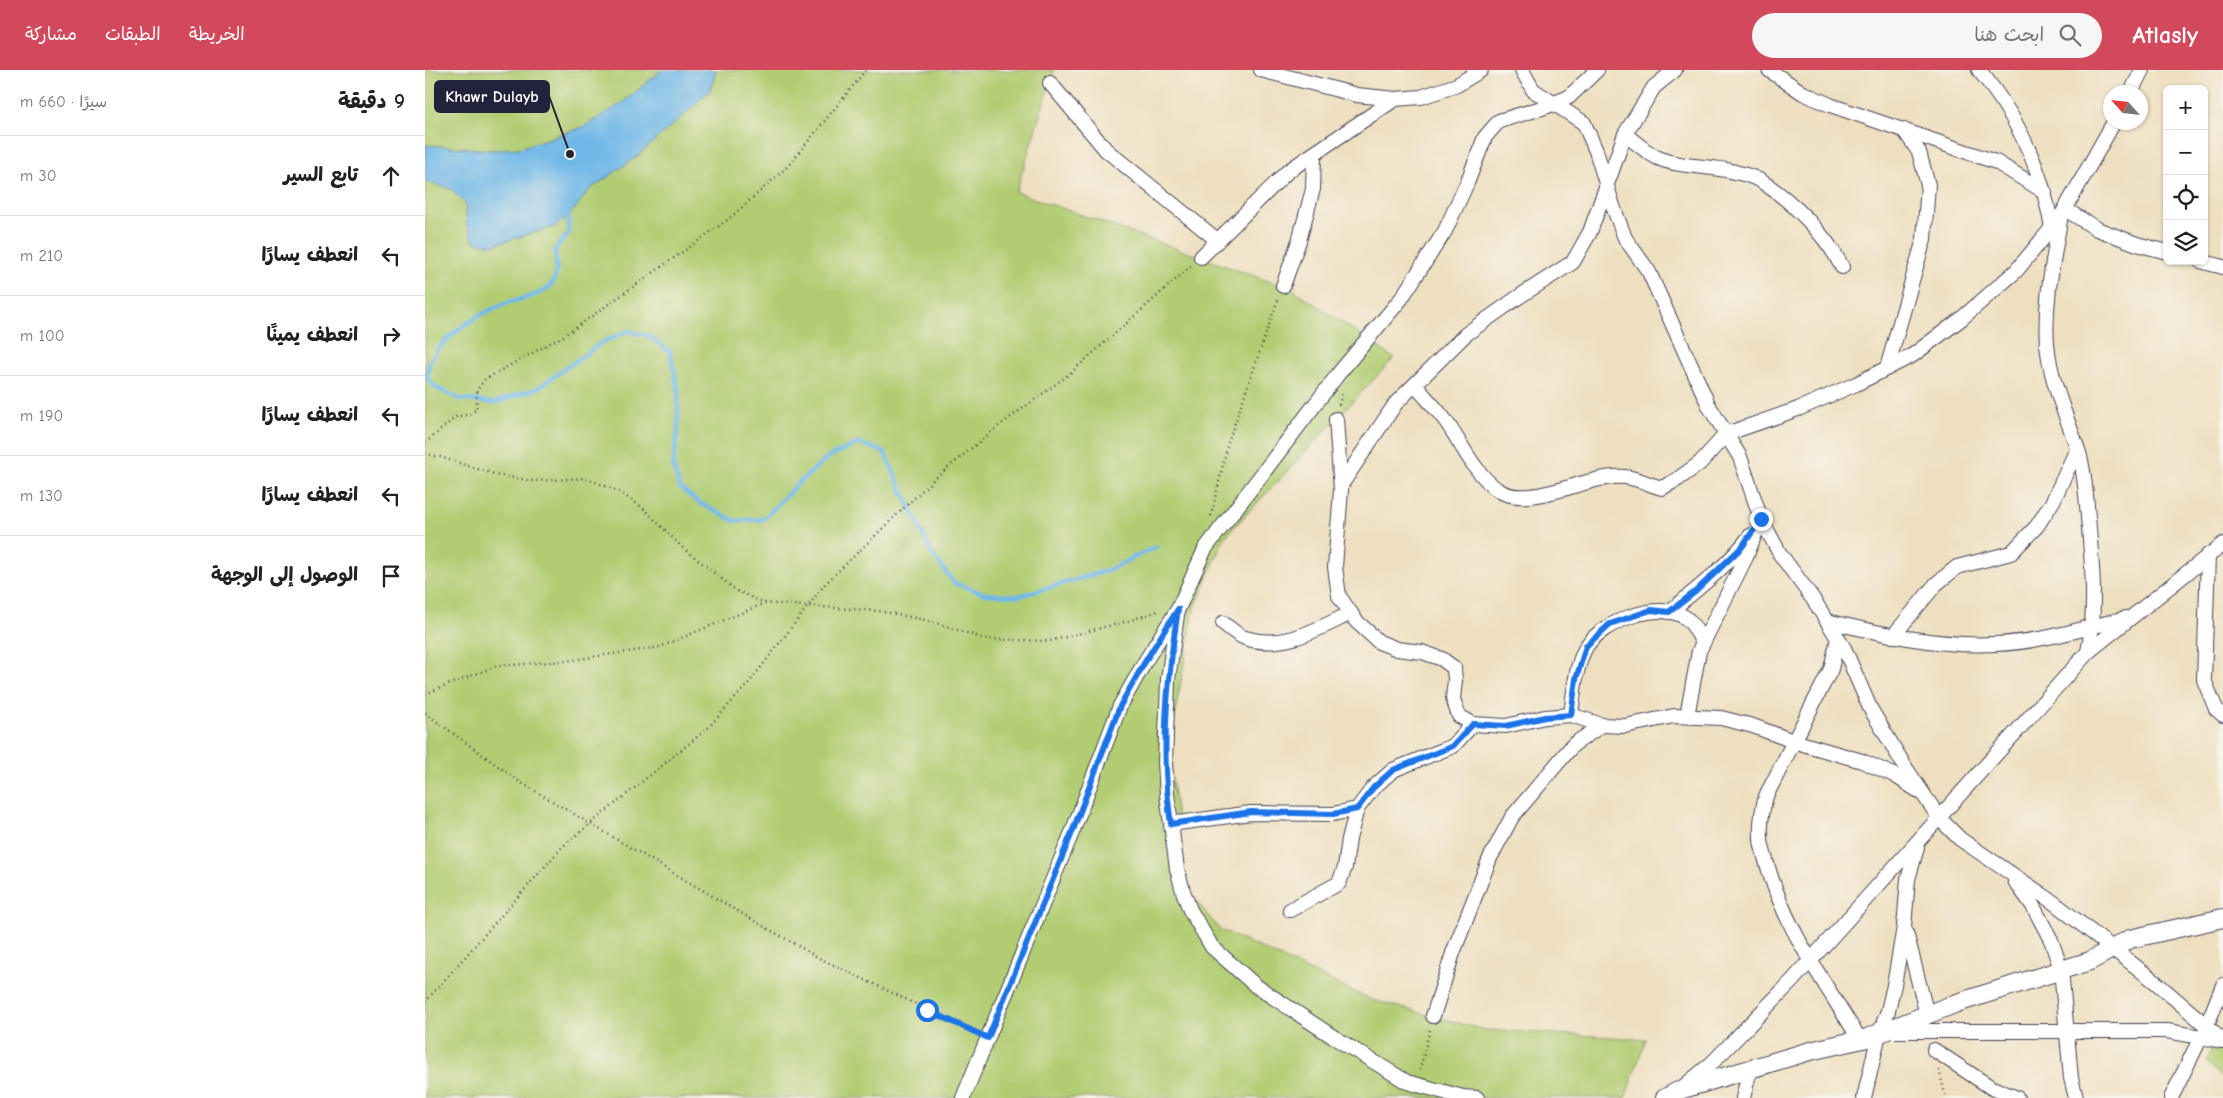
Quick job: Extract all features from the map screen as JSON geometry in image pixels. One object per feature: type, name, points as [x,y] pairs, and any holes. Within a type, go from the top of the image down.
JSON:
[{"type":"street","points":[[1261,70],[1357,95],[1395,99],[1421,97],[1457,85],[1481,70]]},
{"type":"street","points":[[1322,70],[1326,86]]},
{"type":"street","points":[[1522,70],[1533,90],[1584,123],[1596,151],[1625,238],[1649,272],[1709,406],[1740,457],[1761,519],[1780,554],[1844,648],[1870,708],[1923,795],[1940,819],[1960,839],[2053,902],[2153,980],[2204,1031],[2223,1040]]},
{"type":"street","points":[[963,1098],[1073,830],[1120,706],[1179,606],[1205,549],[1339,373],[1401,300],[1445,231],[1485,137],[1499,121],[1554,103],[1569,96],[1597,70]]},
{"type":"street","points":[[1341,485],[1391,410],[1466,334],[1573,262],[1590,232],[1625,134],[1654,87],[1675,70]]},
{"type":"street","points":[[1769,70],[1803,94],[1996,162],[2045,192]]},
{"type":"street","points":[[1979,70],[1993,87],[2026,141],[2045,192],[2059,218],[2048,286],[2047,345],[2056,394],[2077,449],[2086,502],[2093,570],[2093,627],[2088,652]]},
{"type":"street","points":[[2134,85],[2142,70]]},
{"type":"street","points":[[1050,83],[1106,150],[1217,240]]},
{"type":"street","points":[[1201,257],[1288,172],[1395,99]]},
{"type":"street","points":[[1887,368],[1924,239],[1929,185],[1919,152],[1904,130]]},
{"type":"street","points":[[1415,385],[1445,419],[1479,472],[1499,491],[1523,497],[1565,489],[1589,481],[1625,477],[1662,488],[1700,463],[1726,434],[1806,405],[1856,384],[1913,355],[1961,319],[2016,271],[2059,218],[2109,130]]},
{"type":"street","points":[[1625,134],[1657,158],[1693,166],[1734,171],[1763,182],[1786,200],[1821,235],[1836,254],[1842,267]]},
{"type":"street","points":[[1283,286],[1299,241],[1313,189],[1314,154]]},
{"type":"street","points":[[2059,218],[2163,251]]},
{"type":"street","points":[[2212,264],[2223,276]]},
{"type":"street","points":[[1336,419],[1341,485],[1335,567],[1339,596],[1356,621],[1379,642],[1397,649],[1422,652],[1442,659],[1454,668],[1453,699],[1459,716],[1473,724],[1506,726],[1545,717],[1571,715],[1602,725],[1625,726],[1674,716],[1721,718],[1753,726],[1793,741],[1862,761],[1894,775],[1923,795]]},
{"type":"street","points":[[1893,636],[1936,584],[1957,567],[2011,553],[2037,526],[2053,500],[2077,449]]},
{"type":"street","points":[[1669,612],[1695,592],[1742,547],[1761,519]]},
{"type":"street","points":[[1687,716],[1691,684],[1699,651],[1746,557],[1761,519]]},
{"type":"street","points":[[1673,1094],[1718,1057],[1811,961],[1918,844],[2088,652],[2223,544]]},
{"type":"street","points":[[2208,556],[2204,680],[2217,710],[2223,715]]},
{"type":"street","points":[[1179,606],[1167,680],[1167,794],[1177,869],[1183,891],[1190,910],[1212,947],[1256,986],[1407,1082],[1463,1097],[1477,1098]]},
{"type":"street","points":[[1571,715],[1576,679],[1586,646],[1610,624],[1651,610],[1669,612],[1685,617],[1694,627],[1703,643]]},
{"type":"street","points":[[1223,623],[1244,638],[1276,641],[1295,639],[1351,613]]},
{"type":"street","points":[[1827,621],[1893,636],[1935,642],[1995,644],[2055,637],[2131,617]]},
{"type":"street","points":[[1838,638],[1831,669],[1766,796],[1761,815],[1761,840],[1773,886],[1787,919],[1860,1040]]},
{"type":"street","points":[[1290,910],[1339,883],[1345,867],[1349,839],[1357,809],[1373,788],[1393,770],[1453,746],[1473,724]]},
{"type":"street","points":[[1433,1016],[1453,953],[1490,858],[1512,817],[1573,745],[1602,725]]},
{"type":"street","points":[[1171,824],[1251,812],[1333,814],[1357,809]]},
{"type":"street","points":[[1864,1098],[1888,1011],[1904,927],[1908,879],[1918,844]]},
{"type":"street","points":[[2008,873],[2033,906],[2051,940],[2061,969],[2065,1030],[2071,1078],[2076,1098]]},
{"type":"street","points":[[1673,1094],[1810,1051],[1860,1040],[1927,1015],[2090,960],[2130,939],[2223,918]]},
{"type":"street","points":[[1904,927],[1927,1015]]},
{"type":"street","points":[[2171,1098],[2204,1031],[2223,985]]},
{"type":"street","points":[[1882,1032],[2204,1031]]},
{"type":"street","points":[[1934,1050],[1992,1088],[2017,1098]]},
{"type":"street","points":[[1743,1098],[1750,1069]]},
{"type":"path","points":[[425,443],[457,416],[469,415],[476,410],[477,390],[485,379],[565,335],[729,219],[789,166],[865,70]]},
{"type":"path","points":[[425,1002],[563,846],[707,729],[748,684],[825,584],[934,479],[1000,425],[1068,375],[1201,257]]},
{"type":"path","points":[[1211,517],[1228,443],[1283,286]]},
{"type":"path","points":[[425,454],[497,475],[533,481],[585,478],[616,490],[641,507],[683,548],[730,586],[765,603],[879,610],[930,621],[985,639],[1050,641],[1179,606]]},
{"type":"path","points":[[425,694],[496,666],[565,661],[660,647],[765,603]]},
{"type":"path","points":[[425,713],[520,782],[821,959],[988,1038]]},
{"type":"path","points":[[1416,1084],[1433,1016]]},
{"type":"green space","points":[[425,70],[662,70],[621,104],[583,127],[520,148],[490,150],[425,145]]},
{"type":"green space","points":[[716,70],[1054,70],[1016,192],[1294,290],[1394,358],[1224,538],[1194,610],[1168,751],[1187,889],[1219,929],[1372,1000],[1486,1030],[1646,1039],[1625,1098],[425,1098],[425,181],[451,189],[465,203],[467,225],[492,245],[554,227],[569,216],[589,190],[636,157],[710,90]]},
{"type":"green space","points":[[2223,1024],[2223,1079],[2206,1061]]},
{"type":"water","points":[[662,70],[716,70],[710,90],[636,157],[589,190],[569,216],[554,227],[492,245],[474,242],[467,225],[465,203],[451,189],[425,181],[425,145],[490,150],[520,148],[583,127],[621,104]]},
{"type":"waterway","points":[[568,211],[569,233],[555,249],[556,273],[550,286],[535,295],[507,303],[486,312],[454,333],[437,350],[430,362],[427,378],[435,387],[459,399],[494,403],[538,388],[601,343],[628,331],[649,336],[670,352],[678,389],[678,428],[673,466],[680,488],[701,504],[735,521],[764,519],[798,483],[830,456],[859,443],[884,452],[932,554],[954,583],[985,594],[1019,596],[1106,571],[1156,547]]},
{"type":"place","name":"Khawr Dulayb","points":[[570,154]]},
{"type":"route","points":[[927,1010],[988,1038],[1073,830],[1120,706],[1178,609],[1167,680],[1165,762],[1171,824],[1251,812],[1333,814],[1357,809],[1373,788],[1393,770],[1453,746],[1473,724],[1506,726],[1545,717],[1571,715],[1576,679],[1586,646],[1610,624],[1651,610],[1669,612],[1695,592],[1742,547],[1761,519]]}]
